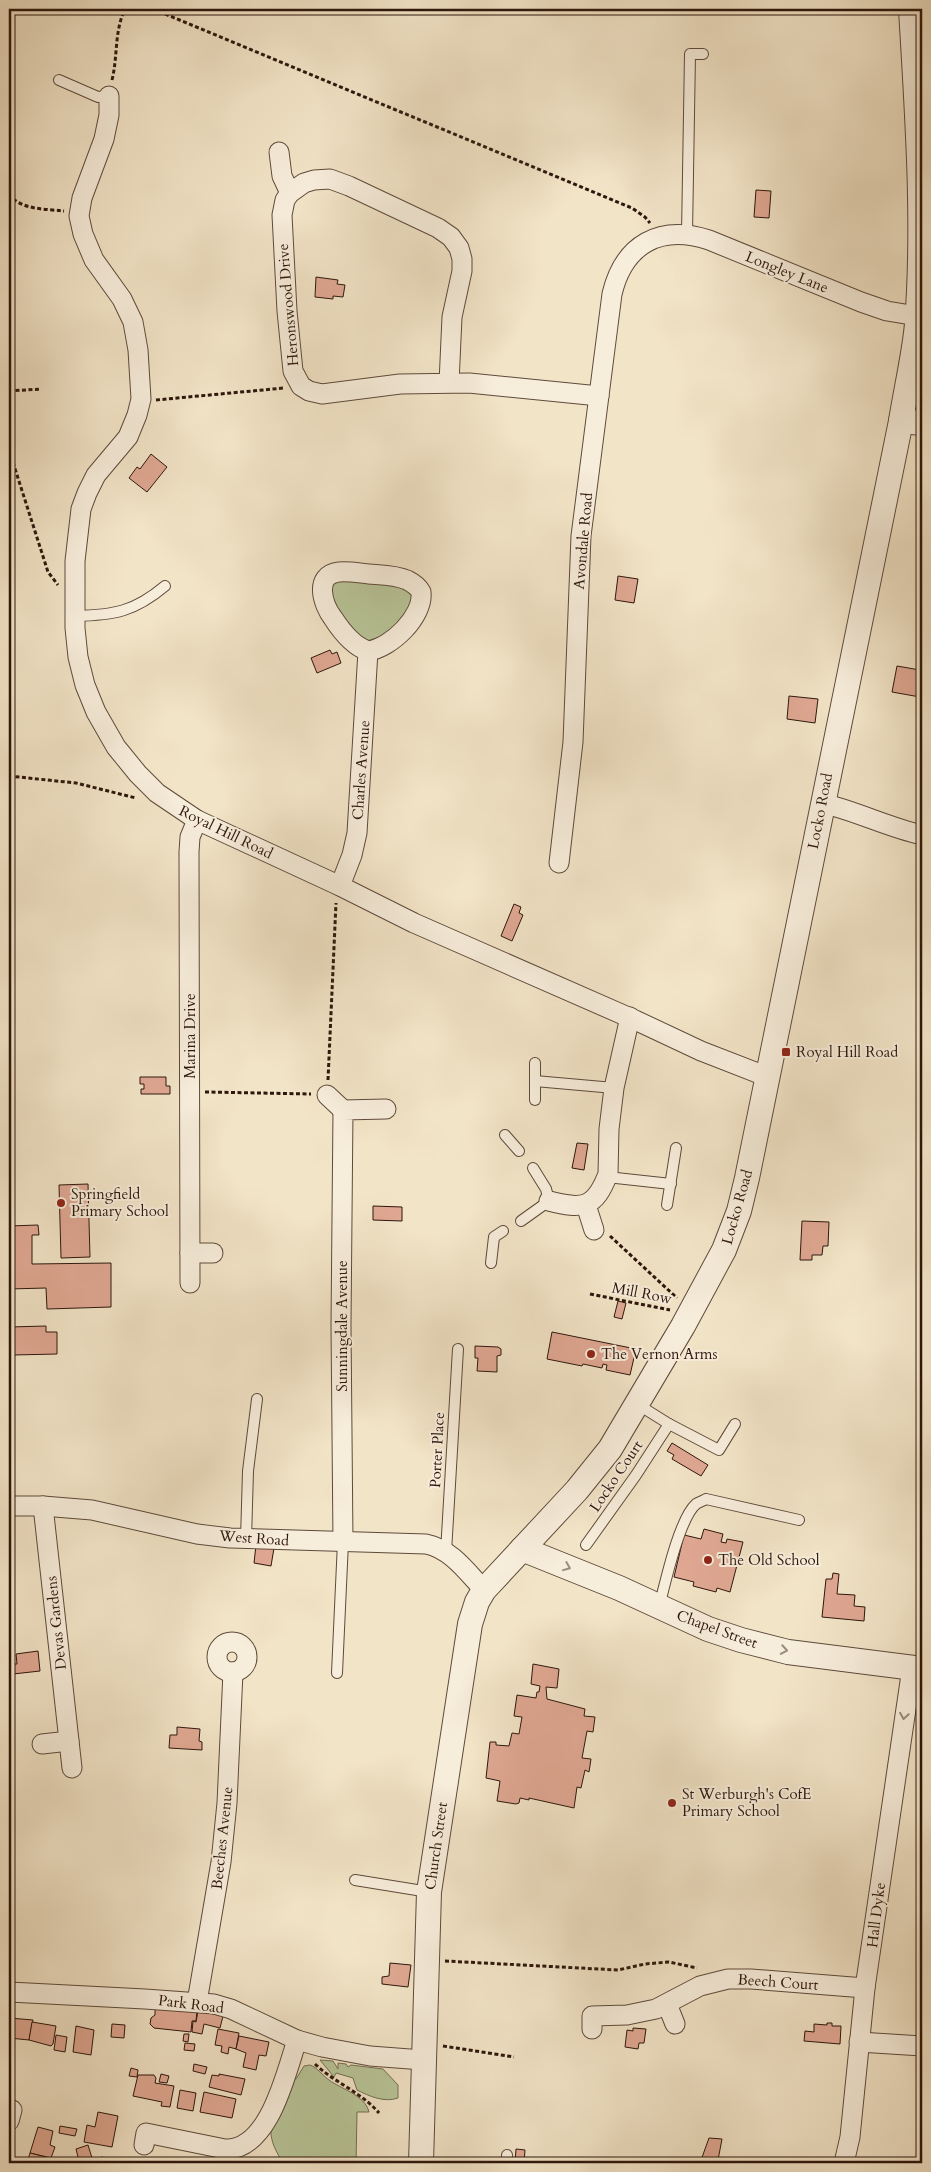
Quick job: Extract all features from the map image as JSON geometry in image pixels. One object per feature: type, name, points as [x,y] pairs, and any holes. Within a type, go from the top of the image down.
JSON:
[{"type":"street","name":"Locko Road","points":[[522,1549],[610,1449],[690,1314],[724,1250],[732,1230],[747,1178],[822,803],[912,422],[919,323],[920,229],[918,122],[911,9]]},
{"type":"street","name":"Royal Hill Road","points":[[109,96],[113,129],[100,154],[82,198],[79,213],[83,234],[94,260],[118,293],[133,322],[138,350],[140,401],[137,415],[128,436],[96,476],[84,500],[76,538],[75,616],[76,648],[80,668],[96,712],[122,755],[149,786],[176,808],[197,820],[340,886],[414,923],[630,1017],[701,1051],[768,1078]]},
{"type":"street","points":[[279,152],[282,176],[290,193],[304,182],[314,180],[337,181],[438,228],[451,237],[459,248],[463,264],[452,317],[449,383]]},
{"type":"street","name":"Heronswood Drive","points":[[290,193],[285,200],[282,216],[287,311],[293,371],[301,386],[310,392],[329,394],[400,384],[449,383],[504,386],[599,396]]},
{"type":"street","name":"Longley Lane","points":[[656,238],[688,234],[709,240],[790,274],[919,323]]},
{"type":"street","name":"Avondale Road","points":[[559,863],[573,742],[579,560],[612,294],[618,277],[631,254],[643,244],[656,238]]},
{"type":"street","points":[[344,572],[403,578],[414,584],[421,592],[420,608],[412,621],[384,646],[368,651],[357,646],[346,636],[324,604],[321,591],[325,582],[333,574],[344,572]]},
{"type":"street","name":"Charles Avenue","points":[[340,886],[352,855],[357,833],[368,651]]},
{"type":"street","points":[[822,803],[846,809],[883,825],[922,835]]},
{"type":"street","name":"Marina Drive","points":[[190,1283],[189,844],[197,820]]},
{"type":"street","points":[[549,1201],[564,1205],[586,1205],[598,1194],[607,1177],[609,1129],[614,1088],[630,1017]]},
{"type":"street","points":[[328,1095],[343,1110],[386,1109]]},
{"type":"street","name":"Sunningdale Avenue","points":[[343,1110],[343,1542]]},
{"type":"street","points":[[586,1205],[602,1233]]},
{"type":"street","points":[[190,1253],[213,1252]]},
{"type":"street","name":"West Road","points":[[9,1506],[43,1506],[92,1510],[197,1534],[246,1539],[420,1543],[433,1545],[446,1552],[484,1590]]},
{"type":"street","name":"Devas Gardens","points":[[43,1506],[72,1768]]},
{"type":"street","name":"Church Street","points":[[421,2163],[429,1892],[470,1624],[477,1602],[484,1590],[522,1549]]},
{"type":"street","name":"Chapel Street","points":[[522,1549],[619,1588],[708,1629],[769,1648],[917,1668]]},
{"type":"street","name":"Hall Dyke","points":[[844,2163],[850,2137],[865,1988],[884,1851],[917,1668]]},
{"type":"street","name":"Beeches Avenue","points":[[197,2002],[221,1862],[227,1803],[233,1672]]},
{"type":"street","points":[[42,1744],[69,1741]]},
{"type":"street","name":"Beech Court","points":[[592,2029],[592,2016],[638,2014],[667,2004],[700,1986],[728,1979],[751,1979],[865,1988]]},
{"type":"street","name":"Park Road","points":[[9,1992],[197,2002],[231,2009],[299,2041],[336,2050],[370,2056],[424,2052]]},
{"type":"street","points":[[667,2004],[675,2024]]},
{"type":"street","points":[[144,2145],[146,2133],[232,2150],[259,2145],[299,2041]]},
{"type":"street","points":[[859,2042],[922,2046]]},
{"type":"lane","points":[[688,234],[690,54],[703,54]]},
{"type":"lane","points":[[59,80],[98,97],[109,96]]},
{"type":"lane","points":[[75,616],[112,614],[125,611],[149,600],[165,586]]},
{"type":"lane","points":[[535,1063],[535,1100]]},
{"type":"lane","points":[[535,1080],[614,1088]]},
{"type":"lane","points":[[505,1136],[520,1151]]},
{"type":"lane","points":[[667,1204],[676,1148]]},
{"type":"lane","points":[[521,1221],[549,1201],[546,1189],[533,1168]]},
{"type":"lane","points":[[607,1177],[670,1184]]},
{"type":"lane","points":[[491,1263],[494,1237],[503,1231]]},
{"type":"lane","name":"Porter Place","points":[[446,1552],[458,1349]]},
{"type":"lane","points":[[246,1539],[248,1471],[257,1399]]},
{"type":"lane","points":[[637,1404],[669,1424],[719,1450],[734,1424]]},
{"type":"lane","name":"Locko Court","points":[[586,1545],[636,1475],[669,1424]]},
{"type":"lane","points":[[659,1607],[682,1528],[691,1510],[701,1501],[706,1499],[799,1520]]},
{"type":"lane","points":[[337,1673],[343,1542]]},
{"type":"lane","points":[[355,1880],[429,1892]]},
{"type":"path","points":[[109,96],[115,68],[115,41],[120,19],[125,9]]},
{"type":"path","points":[[153,9],[632,208],[645,217],[656,238]]},
{"type":"path","points":[[9,194],[19,203],[37,208],[79,213]]},
{"type":"path","points":[[140,401],[301,386]]},
{"type":"path","points":[[9,391],[41,389]]},
{"type":"path","points":[[9,450],[48,572],[58,585],[64,589],[75,589]]},
{"type":"path","points":[[9,776],[76,783],[140,799]]},
{"type":"path","points":[[190,1091],[328,1095],[336,898],[340,886]]},
{"type":"path","points":[[602,1233],[680,1301],[690,1314]]},
{"type":"path","name":"Mill Row","points":[[590,1294],[690,1314]]},
{"type":"path","points":[[428,1960],[618,1970],[645,1964],[668,1962],[706,1970]]},
{"type":"path","points":[[299,2041],[314,2062],[328,2076],[369,2101],[379,2113]]},
{"type":"path","points":[[424,2052],[514,2057]]},
{"type":"green space","points":[[339,580],[394,582],[413,591],[411,609],[386,635],[367,641],[353,633],[328,595],[332,585]]},
{"type":"green space","points":[[320,2060],[333,2061],[338,2069],[338,2063],[346,2064],[348,2067],[351,2065],[383,2069],[398,2085],[398,2098],[387,2100],[357,2090],[353,2078],[336,2073],[334,2077]]},
{"type":"green space","points":[[310,2065],[329,2080],[358,2097],[367,2106],[369,2112],[357,2112],[356,2163],[283,2163],[276,2151],[271,2134],[274,2118],[292,2078],[296,2079],[304,2066]]},
{"type":"building","points":[[756,190],[771,191],[769,218],[754,217]]},
{"type":"building","points":[[316,277],[338,280],[337,284],[345,285],[343,297],[333,296],[333,299],[315,297]]},
{"type":"building","points":[[151,454],[167,467],[147,492],[129,478],[137,467],[140,469]]},
{"type":"building","points":[[618,576],[638,579],[634,603],[615,600]]},
{"type":"building","points":[[330,650],[332,654],[337,652],[341,663],[317,673],[311,658]]},
{"type":"building","points":[[897,666],[920,670],[917,686],[921,687],[920,697],[892,692]]},
{"type":"building","points":[[789,696],[818,699],[815,723],[787,719]]},
{"type":"building","points":[[514,904],[521,907],[519,913],[523,915],[512,941],[501,936]]},
{"type":"building","points":[[140,1077],[166,1077],[166,1086],[170,1086],[170,1094],[141,1094],[144,1084],[140,1084]]},
{"type":"building","points":[[577,1143],[588,1144],[584,1170],[572,1168]]},
{"type":"building","points":[[88,1184],[90,1257],[61,1258],[59,1185]]},
{"type":"building","points":[[373,1206],[402,1207],[402,1221],[373,1220]]},
{"type":"building","points":[[802,1221],[829,1222],[828,1246],[823,1246],[822,1255],[812,1255],[812,1260],[800,1260]]},
{"type":"building","points":[[38,1225],[39,1235],[32,1235],[32,1264],[111,1263],[111,1307],[47,1309],[46,1288],[9,1289],[9,1226]]},
{"type":"building","points":[[618,1301],[626,1303],[622,1319],[614,1317]]},
{"type":"building","points":[[46,1326],[46,1332],[57,1332],[57,1354],[13,1355],[13,1343],[9,1343],[9,1327]]},
{"type":"building","name":"The Vernon Arms","points":[[552,1332],[636,1349],[630,1375],[606,1370],[607,1365],[603,1364],[602,1368],[547,1359]]},
{"type":"building","points":[[475,1346],[498,1347],[501,1349],[501,1355],[497,1356],[497,1372],[477,1371],[478,1358],[475,1358]]},
{"type":"building","points":[[672,1443],[708,1465],[701,1476],[672,1459],[674,1455],[667,1451]]},
{"type":"building","name":"The Old School","points":[[704,1529],[723,1534],[721,1542],[726,1543],[727,1539],[743,1542],[730,1592],[717,1588],[716,1592],[693,1586],[694,1582],[674,1577],[684,1535],[701,1539]]},
{"type":"building","points":[[256,1545],[274,1548],[271,1566],[254,1563]]},
{"type":"building","points":[[833,1573],[839,1574],[837,1594],[855,1595],[854,1606],[865,1607],[864,1621],[822,1617],[826,1579],[832,1579]]},
{"type":"building","points":[[38,1651],[40,1671],[13,1674],[12,1664],[17,1664],[16,1654]]},
{"type":"building","points":[[533,1664],[559,1669],[557,1688],[546,1687],[547,1699],[585,1709],[584,1716],[595,1717],[593,1732],[587,1731],[582,1758],[591,1759],[589,1772],[585,1770],[581,1788],[577,1787],[574,1808],[529,1798],[529,1800],[520,1798],[519,1803],[516,1804],[497,1801],[500,1781],[486,1778],[490,1742],[496,1742],[496,1745],[509,1746],[512,1733],[519,1734],[522,1717],[514,1716],[517,1695],[536,1698],[537,1692],[539,1692],[540,1686],[531,1684]]},
{"type":"building","points":[[177,1727],[200,1729],[199,1741],[202,1742],[202,1750],[169,1748],[170,1735],[177,1735]]},
{"type":"building","points":[[390,1963],[411,1965],[408,1987],[382,1984],[382,1977],[389,1976]]},
{"type":"building","points":[[155,2008],[197,2011],[196,2021],[192,2021],[191,2032],[154,2028],[150,2024],[151,2018],[155,2015]]},
{"type":"building","points":[[198,2011],[223,2016],[220,2028],[204,2024],[202,2034],[192,2032],[193,2021],[196,2022]]},
{"type":"building","points":[[9,2018],[33,2020],[29,2040],[9,2038]]},
{"type":"building","points":[[32,2022],[56,2026],[51,2046],[29,2040]]},
{"type":"building","points":[[827,2023],[832,2023],[832,2026],[841,2026],[840,2044],[804,2041],[805,2031],[814,2032],[814,2024],[827,2025]]},
{"type":"building","points":[[112,2024],[125,2025],[124,2038],[111,2037]]},
{"type":"building","points":[[76,2026],[94,2030],[91,2055],[73,2052]]},
{"type":"building","points":[[633,2028],[646,2029],[644,2043],[639,2043],[638,2049],[625,2047],[627,2030],[633,2031]]},
{"type":"building","points":[[218,2029],[239,2033],[236,2049],[229,2047],[228,2054],[221,2052],[222,2046],[215,2045]]},
{"type":"building","points":[[184,2034],[189,2034],[188,2042],[183,2041]]},
{"type":"building","points":[[56,2035],[67,2037],[65,2052],[54,2050]]},
{"type":"building","points":[[239,2036],[269,2042],[266,2056],[259,2055],[256,2070],[243,2067],[246,2053],[236,2049]]},
{"type":"building","points":[[185,2043],[195,2044],[194,2051],[184,2050]]},
{"type":"building","points":[[194,2064],[207,2067],[205,2074],[193,2071]]},
{"type":"building","points":[[131,2068],[138,2070],[137,2077],[129,2076]]},
{"type":"building","points":[[161,2074],[169,2076],[167,2083],[159,2082]]},
{"type":"building","points":[[219,2074],[245,2079],[241,2095],[209,2087],[212,2075],[219,2076]]},
{"type":"building","points":[[138,2075],[154,2075],[156,2078],[155,2083],[174,2086],[170,2107],[161,2106],[162,2102],[133,2096]]},
{"type":"building","points":[[180,2090],[196,2093],[193,2111],[177,2108]]},
{"type":"building","points":[[204,2092],[236,2099],[232,2118],[200,2112]]},
{"type":"building","points":[[98,2112],[118,2116],[112,2147],[84,2142],[87,2125],[95,2127]]},
{"type":"building","points":[[60,2126],[77,2129],[75,2136],[59,2133]]},
{"type":"building","points":[[38,2127],[53,2131],[50,2145],[55,2147],[51,2158],[30,2153]]},
{"type":"building","points":[[709,2138],[722,2139],[718,2160],[730,2160],[730,2163],[700,2163]]},
{"type":"building","points":[[88,2145],[92,2158],[79,2161],[76,2149]]},
{"type":"building","points":[[516,2149],[525,2150],[524,2163],[515,2163]]},
{"type":"building","points":[[30,2153],[46,2157],[45,2163],[27,2163]]},
{"type":"building","points":[[103,2157],[105,2163],[90,2163],[89,2160]]},
{"type":"building","points":[[169,2160],[181,2163],[169,2163]]},
{"type":"place","name":"Royal Hill Road","points":[[786,1052]]},
{"type":"place","name":"Springfield Primary School","points":[[61,1203]]},
{"type":"place","name":"The Vernon Arms","points":[[591,1354]]},
{"type":"place","name":"The Old School","points":[[708,1560]]},
{"type":"place","name":"St Werburgh's CofE Primary School","points":[[672,1803]]}]
